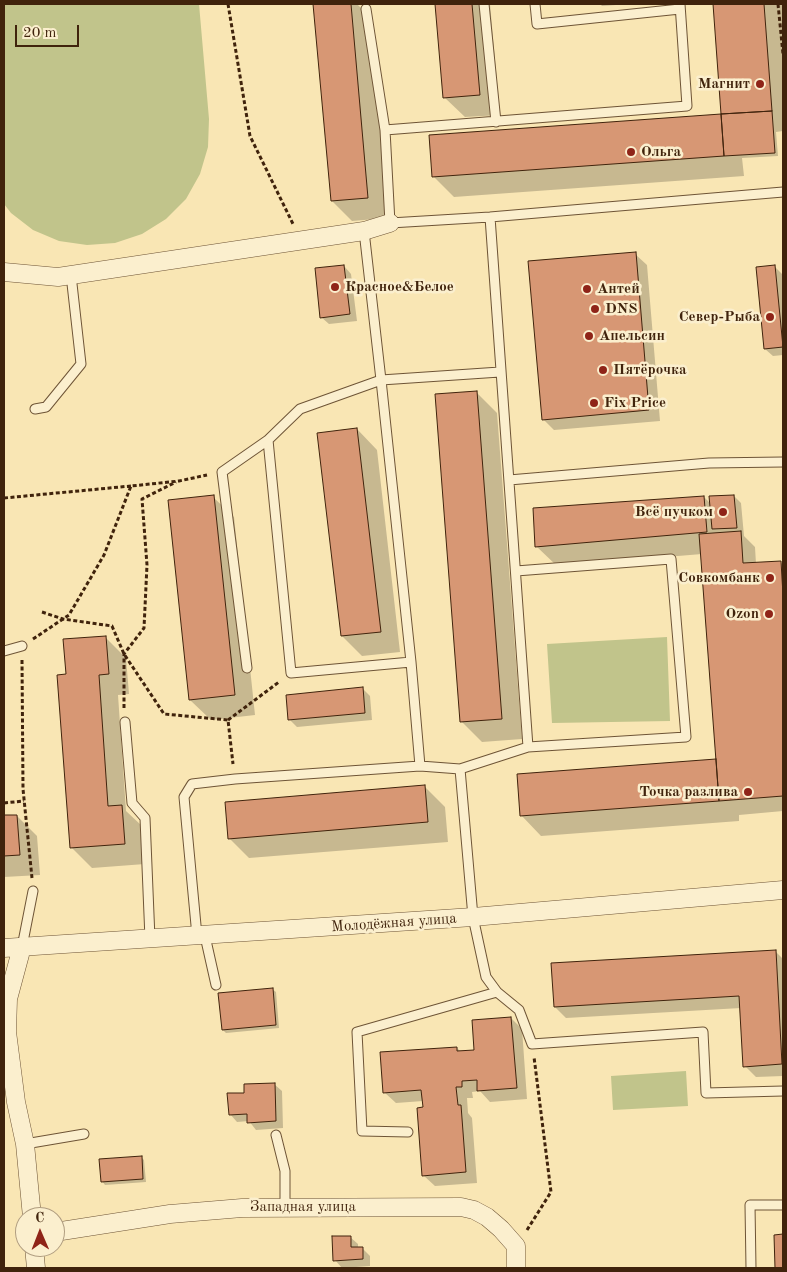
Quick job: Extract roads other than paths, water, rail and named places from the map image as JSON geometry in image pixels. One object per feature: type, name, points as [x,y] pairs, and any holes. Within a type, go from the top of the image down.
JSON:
[{"type":"street","points":[[4,272],[58,277],[364,231],[390,224]]},
{"type":"street","name":"Молодёжная улица","points":[[4,948],[473,917],[783,890]]},
{"type":"street","points":[[22,947],[8,999],[7,1032],[10,1100],[25,1144],[31,1207]]},
{"type":"street","name":"Западная улица","points":[[65,1230],[170,1214],[242,1208],[461,1207],[474,1210],[487,1217],[516,1246],[516,1268]]},
{"type":"lane","points":[[484,4],[496,122]]},
{"type":"lane","points":[[385,130],[687,106],[680,7],[537,24],[535,4]]},
{"type":"lane","points":[[366,9],[385,130],[390,224],[490,218],[783,192]]},
{"type":"lane","points":[[490,218],[528,747]]},
{"type":"lane","points":[[364,231],[411,662],[420,766]]},
{"type":"lane","points":[[35,409],[46,407],[81,364],[71,275]]},
{"type":"lane","points":[[247,668],[222,472],[268,440],[300,409],[380,380],[500,372]]},
{"type":"lane","points":[[268,440],[291,673],[411,662]]},
{"type":"lane","points":[[509,480],[709,463],[783,462]]},
{"type":"lane","points":[[216,985],[201,936],[184,797],[192,784],[235,779],[420,766],[460,769],[528,747],[686,738],[671,559],[516,571]]},
{"type":"lane","points":[[4,651],[22,646]]},
{"type":"lane","points":[[124,722],[132,803],[145,818],[150,939]]},
{"type":"lane","points":[[460,769],[473,917],[486,977],[497,992],[519,1010],[532,1044],[703,1032],[706,1093],[783,1091]]},
{"type":"lane","points":[[22,947],[33,891]]},
{"type":"lane","points":[[408,1132],[362,1131],[358,1032],[497,992]]},
{"type":"lane","points":[[25,1144],[84,1134]]},
{"type":"lane","points":[[276,1135],[285,1171],[285,1207]]},
{"type":"lane","points":[[751,1268],[750,1205],[783,1205]]},
{"type":"place","name":"Магнит","points":[[760,84]]},
{"type":"place","name":"Ольга","points":[[631,152]]},
{"type":"place","name":"Красное&Белое","points":[[335,287]]},
{"type":"place","name":"Антей","points":[[587,289]]},
{"type":"place","name":"DNS","points":[[595,309]]},
{"type":"place","name":"Север-Рыба","points":[[770,317]]},
{"type":"place","name":"Апельсин","points":[[589,336]]},
{"type":"place","name":"Пятёрочка","points":[[603,370]]},
{"type":"place","name":"Fix Price","points":[[594,403]]},
{"type":"place","name":"Всё пучком","points":[[723,512]]},
{"type":"place","name":"Совкомбанк","points":[[770,578]]},
{"type":"place","name":"Ozon","points":[[769,614]]},
{"type":"place","name":"Точка разлива","points":[[748,792]]}]
